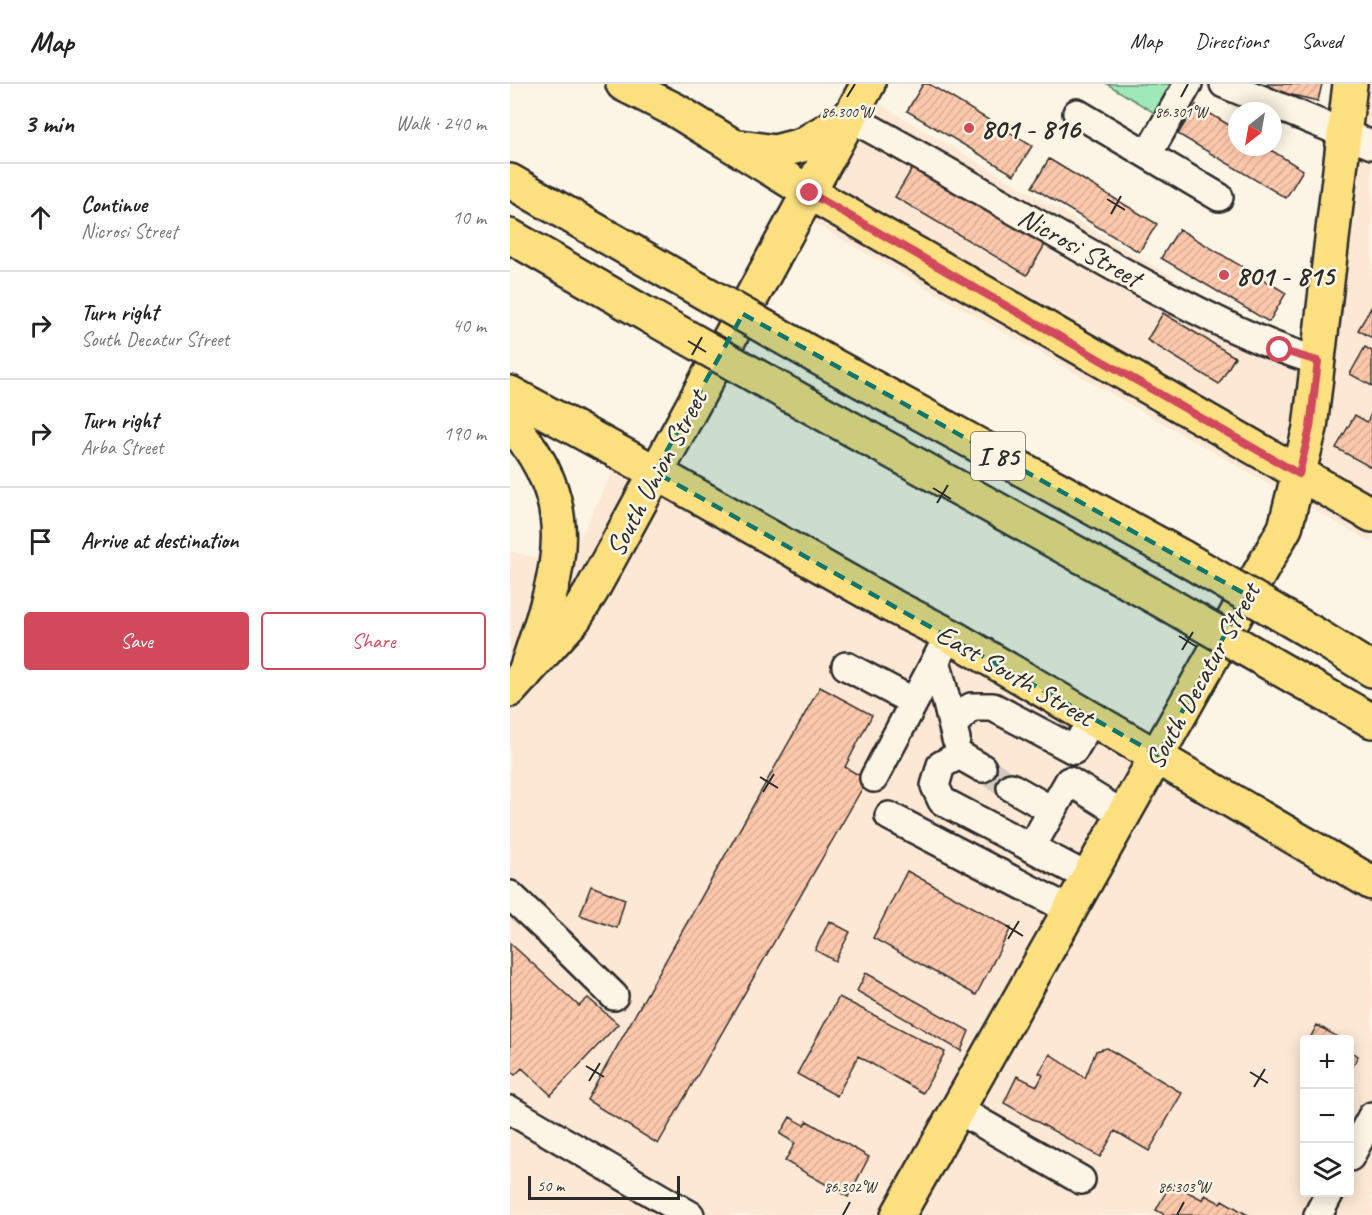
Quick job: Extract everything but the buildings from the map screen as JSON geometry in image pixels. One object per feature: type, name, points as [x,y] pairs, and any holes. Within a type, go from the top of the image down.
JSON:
[{"type":"main road","points":[[623,84],[675,111],[810,193],[1372,515]]},
{"type":"main road","name":"South Union Street","points":[[517,682],[574,619],[585,601],[868,84]]},
{"type":"main road","name":"South Decatur Street","points":[[897,1215],[1285,528],[1310,428],[1318,361],[1358,139],[1350,84]]},
{"type":"main road","points":[[733,146],[775,152],[802,146],[849,117]]},
{"type":"main road","name":"I 85","points":[[510,181],[814,355],[1182,556],[1372,670]]},
{"type":"main road","name":"I 85","points":[[510,236],[790,395],[1159,599],[1372,721]]},
{"type":"main road","name":"East South Street","points":[[510,393],[656,472],[890,605],[942,648],[1092,719],[1372,883]]},
{"type":"main road","points":[[510,422],[529,444],[546,476],[555,503],[560,534],[553,590],[517,682]]},
{"type":"street","points":[[1148,154],[1188,84]]},
{"type":"street","points":[[1224,84],[1358,139]]},
{"type":"street","points":[[1077,113],[1220,197]]},
{"type":"street","name":"Nicrosi Street","points":[[849,117],[1108,264],[1226,326],[1280,350],[1318,361]]},
{"type":"street","points":[[874,778],[942,648]]},
{"type":"street","points":[[942,648],[959,755]]},
{"type":"street","points":[[846,666],[914,702]]},
{"type":"street","points":[[954,724],[971,707],[993,707],[1074,750]]},
{"type":"street","points":[[1031,848],[1069,781],[1074,750],[1092,719]]},
{"type":"street","points":[[959,755],[982,768]]},
{"type":"street","points":[[959,755],[941,765],[937,775],[935,786],[942,801],[1089,878]]},
{"type":"street","points":[[1069,781],[1124,815]]},
{"type":"street","points":[[1011,787],[1051,810]]},
{"type":"street","points":[[889,816],[1070,910]]},
{"type":"street","points":[[510,895],[615,996]]},
{"type":"street","points":[[957,1109],[1081,1180]]},
{"type":"street","points":[[1354,1150],[1372,1116]]},
{"type":"street","points":[[513,1119],[690,1215]]},
{"type":"street","points":[[1318,1215],[1327,1197]]},
{"type":"highlighted area","points":[[743,314],[1247,595],[1158,755],[655,472]]},
{"type":"shaded area","points":[[1353,84],[1372,84],[1372,543],[808,220],[876,102],[1262,330],[1329,355]]},
{"type":"shaded area","points":[[626,443],[1372,869],[1372,1215],[510,1215],[510,551],[567,565]]},
{"type":"green space","points":[[1107,84],[1181,84],[1161,117]]},
{"type":"tunnel","points":[[982,768],[1011,787]]},
{"type":"place","name":"801 - 816","points":[[969,128]]},
{"type":"place","name":"801 - 815","points":[[1224,275]]},
{"type":"route","points":[[810,193],[1299,474],[1310,428],[1318,361],[1280,350]]}]
